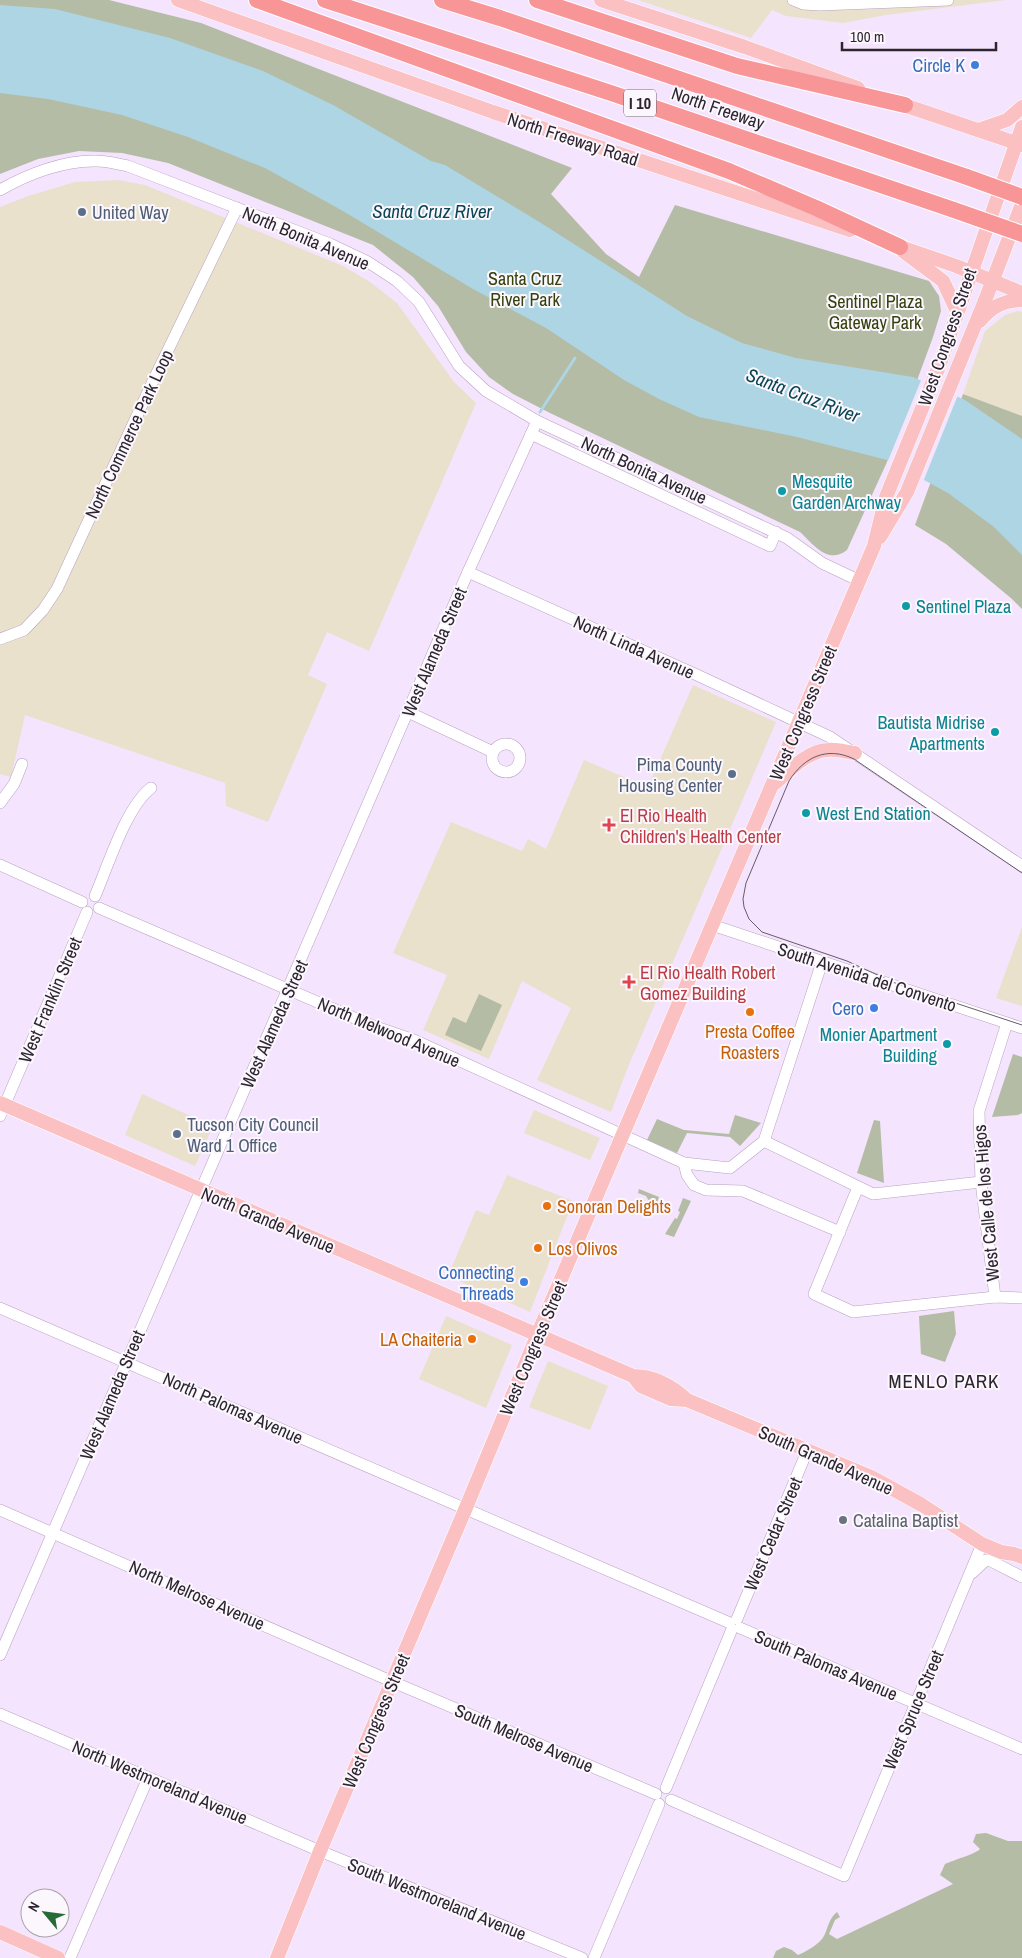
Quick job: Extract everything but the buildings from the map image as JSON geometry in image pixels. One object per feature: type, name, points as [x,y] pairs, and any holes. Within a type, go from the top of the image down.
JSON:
[{"type":"highway","points":[[256,0],[729,171],[816,208],[900,247]]},
{"type":"highway","name":"North Freeway","points":[[325,0],[611,93],[1022,234]]},
{"type":"highway","name":"North Freeway","points":[[442,0],[500,18],[1022,197]]},
{"type":"highway","points":[[537,0],[737,66],[905,105]]},
{"type":"main road","name":"North Freeway Road","points":[[178,0],[502,115],[970,271],[1022,293]]},
{"type":"main road","points":[[601,0],[745,46],[905,105],[1019,144]]},
{"type":"main road","points":[[978,130],[1007,120],[1022,107]]},
{"type":"main road","name":"West Congress Street","points":[[277,1958],[320,1851],[622,1136],[860,581],[874,546],[886,497],[932,385],[970,271],[1019,144],[1022,127]]},
{"type":"main road","name":"West Congress Street","points":[[874,546],[907,492],[993,281],[1022,204]]},
{"type":"main road","points":[[900,247],[910,258],[943,281],[957,311]]},
{"type":"main road","points":[[974,328],[987,312],[999,304],[1022,300]]},
{"type":"main road","points":[[772,785],[801,761],[821,750],[830,749],[855,753]]},
{"type":"main road","name":"North Grande Avenue","points":[[2,1108],[538,1335]]},
{"type":"main road","name":"South Grande Avenue","points":[[538,1335],[633,1376],[645,1376],[673,1388],[687,1400],[808,1449],[871,1477],[922,1505],[982,1544],[1001,1552],[1019,1553]]},
{"type":"main road","points":[[0,1932],[58,1958]]},
{"type":"street","points":[[794,0],[804,4],[820,5],[948,0]]},
{"type":"street","name":"North Bonita Avenue","points":[[0,190],[21,178],[67,164],[97,161],[128,166],[330,244],[368,262],[396,281],[420,302],[459,366],[486,391],[537,420],[776,532],[822,563],[860,581]]},
{"type":"street","name":"North Commerce Park Loop","points":[[0,639],[24,630],[43,610],[57,589],[153,381],[237,208]]},
{"type":"street","name":"West Alameda Street","points":[[0,1655],[468,572],[537,420]]},
{"type":"street","name":"North Bonita Avenue","points":[[531,434],[770,546],[776,532]]},
{"type":"street","name":"North Linda Avenue","points":[[468,572],[830,737],[1022,866]]},
{"type":"street","points":[[408,712],[493,752]]},
{"type":"street","points":[[0,803],[14,784],[22,764]]},
{"type":"street","points":[[95,896],[130,812],[139,798],[151,788]]},
{"type":"street","points":[[0,865],[94,913],[99,908],[99,900],[95,896],[89,896],[85,907]]},
{"type":"street","name":"West Franklin Street","points":[[2,1108],[85,907]]},
{"type":"street","name":"North Melwood Avenue","points":[[99,908],[373,1026],[414,1040],[684,1163],[730,1168],[764,1141]]},
{"type":"street","name":"South Avenida del Convento","points":[[712,925],[1022,1028]]},
{"type":"street","points":[[822,962],[764,1141],[873,1194],[981,1182]]},
{"type":"street","name":"West Calle de los Higos","points":[[995,1297],[981,1182],[979,1111],[1007,1023]]},
{"type":"street","points":[[684,1163],[687,1175],[694,1184],[706,1190],[743,1191],[840,1232]]},
{"type":"street","points":[[858,1187],[814,1294],[853,1312],[995,1297],[1022,1298]]},
{"type":"street","name":"North Palomas Avenue","points":[[0,1308],[465,1510]]},
{"type":"street","name":"West Cedar Street","points":[[594,1958],[660,1795],[735,1625],[808,1449]]},
{"type":"street","name":"North Melrose Avenue","points":[[0,1510],[393,1682]]},
{"type":"street","name":"South Palomas Avenue","points":[[465,1510],[1022,1749]]},
{"type":"street","name":"West Spruce Street","points":[[660,1795],[666,1804],[671,1800],[844,1876],[982,1544]]},
{"type":"street","points":[[968,1578],[986,1560],[1022,1577]]},
{"type":"street","name":"South Melrose Avenue","points":[[393,1682],[660,1795]]},
{"type":"street","name":"North Westmoreland Avenue","points":[[0,1714],[320,1851]]},
{"type":"street","points":[[70,1958],[148,1778]]},
{"type":"street","name":"South Westmoreland Avenue","points":[[320,1851],[582,1958]]},
{"type":"shaded area","points":[[638,0],[1006,0],[886,15],[843,23],[786,16],[772,10],[751,38]]},
{"type":"shaded area","points":[[118,180],[145,185],[343,266],[370,282],[397,303],[454,382],[476,403],[369,651],[327,632],[308,675],[327,684],[268,822],[226,806],[225,783],[25,715],[11,777],[0,774],[0,207],[28,196],[75,182]]},
{"type":"shaded area","points":[[1018,311],[1022,312],[1022,416],[963,394],[985,331],[1005,315]]},
{"type":"shaded area","points":[[693,685],[776,722],[628,1067],[611,1112],[537,1080],[571,1008],[522,981],[489,1059],[423,1030],[447,975],[393,953],[451,822],[522,851],[528,839],[546,849],[584,760],[648,787]]},
{"type":"shaded area","points":[[1022,927],[1022,1006],[996,998]]},
{"type":"shaded area","points":[[142,1094],[213,1126],[195,1166],[125,1135]]},
{"type":"shaded area","points":[[534,1110],[600,1138],[590,1160],[524,1133]]},
{"type":"shaded area","points":[[507,1175],[573,1201],[530,1312],[448,1276],[476,1210],[489,1215]]},
{"type":"shaded area","points":[[446,1316],[512,1345],[486,1408],[419,1379]]},
{"type":"shaded area","points":[[548,1361],[608,1386],[590,1430],[529,1407]]},
{"type":"green space","name":"Santa Cruz River Park","points":[[0,0],[109,0],[201,23],[572,168],[551,194],[606,254],[639,277],[675,205],[929,281],[939,296],[941,311],[887,462],[847,550],[834,555],[822,552],[800,532],[513,394],[489,377],[466,352],[438,306],[413,277],[373,245],[168,163],[122,153],[79,151],[38,159],[0,174]]},
{"type":"green space","points":[[963,394],[1022,416],[1022,609],[946,544],[915,525]]},
{"type":"green space","points":[[479,994],[502,1005],[481,1051],[445,1035],[453,1017],[466,1023]]},
{"type":"green space","points":[[1013,1054],[1022,1057],[1022,1113],[992,1117]]},
{"type":"green space","points":[[735,1115],[761,1123],[740,1146],[730,1137],[687,1133],[677,1153],[647,1140],[657,1119],[684,1130],[729,1134]]},
{"type":"green space","points":[[874,1120],[880,1121],[884,1183],[857,1173]]},
{"type":"green space","points":[[639,1189],[659,1197],[654,1212],[648,1209],[649,1201],[646,1196],[638,1193]]},
{"type":"green space","points":[[683,1198],[691,1201],[674,1237],[665,1234],[675,1218],[677,1219]]},
{"type":"green space","points":[[954,1311],[956,1334],[945,1362],[921,1354],[919,1316]]},
{"type":"green space","points":[[986,1833],[1008,1841],[1022,1841],[1022,1958],[773,1958],[776,1951],[784,1947],[798,1955],[816,1945],[824,1936],[830,1920],[837,1912],[840,1917],[835,1920],[829,1934],[837,1939],[953,1884],[940,1875],[945,1864],[980,1849],[973,1842],[976,1834]]},
{"type":"water","name":"Santa Cruz River","points":[[0,5],[55,9],[170,38],[263,71],[333,105],[431,161],[445,165],[541,223],[687,316],[742,343],[796,358],[913,377],[965,400],[1022,439],[1022,555],[994,527],[948,493],[887,460],[797,437],[699,417],[659,399],[624,380],[546,328],[473,289],[343,211],[265,168],[188,137],[122,115],[48,99],[0,93]]},
{"type":"pier","points":[[922,378],[958,395],[923,482],[887,463]]},
{"type":"waterway","points":[[540,412],[575,358]]},
{"type":"tram line","points":[[1022,873],[854,759],[844,755],[826,754],[809,760],[789,781],[746,883],[743,899],[749,919],[762,932],[847,961],[895,983],[1022,1025]]},
{"type":"place","name":"Circle K","points":[[975,65]]},
{"type":"place","name":"United Way","points":[[82,212]]},
{"type":"place","name":"Mesquite Garden Archway","points":[[782,491]]},
{"type":"place","name":"Sentinel Plaza","points":[[906,606]]},
{"type":"place","name":"Bautista Midrise Apartments","points":[[995,732]]},
{"type":"place","name":"Pima County Housing Center","points":[[732,774]]},
{"type":"place","name":"West End Station","points":[[806,813]]},
{"type":"place","name":"El Rio Health Children's Health Center","points":[[609,825]]},
{"type":"place","name":"El Rio Health Robert Gomez Building","points":[[629,982]]},
{"type":"place","name":"Cero","points":[[874,1008]]},
{"type":"place","name":"Presta Coffee Roasters","points":[[750,1012]]},
{"type":"place","name":"Monier Apartment Building","points":[[947,1044]]},
{"type":"place","name":"Tucson City Council Ward 1 Office","points":[[177,1134]]},
{"type":"place","name":"Sonoran Delights","points":[[547,1206]]},
{"type":"place","name":"Los Olivos","points":[[538,1248]]},
{"type":"place","name":"Connecting Threads","points":[[524,1282]]},
{"type":"place","name":"LA Chaiteria","points":[[472,1339]]},
{"type":"place","name":"Catalina Baptist","points":[[843,1520]]},
{"type":"district","name":"MENLO PARK","points":[[944,1381]]},
{"type":"park label","name":"Sentinel Plaza Gateway Park","points":[[875,311]]}]
